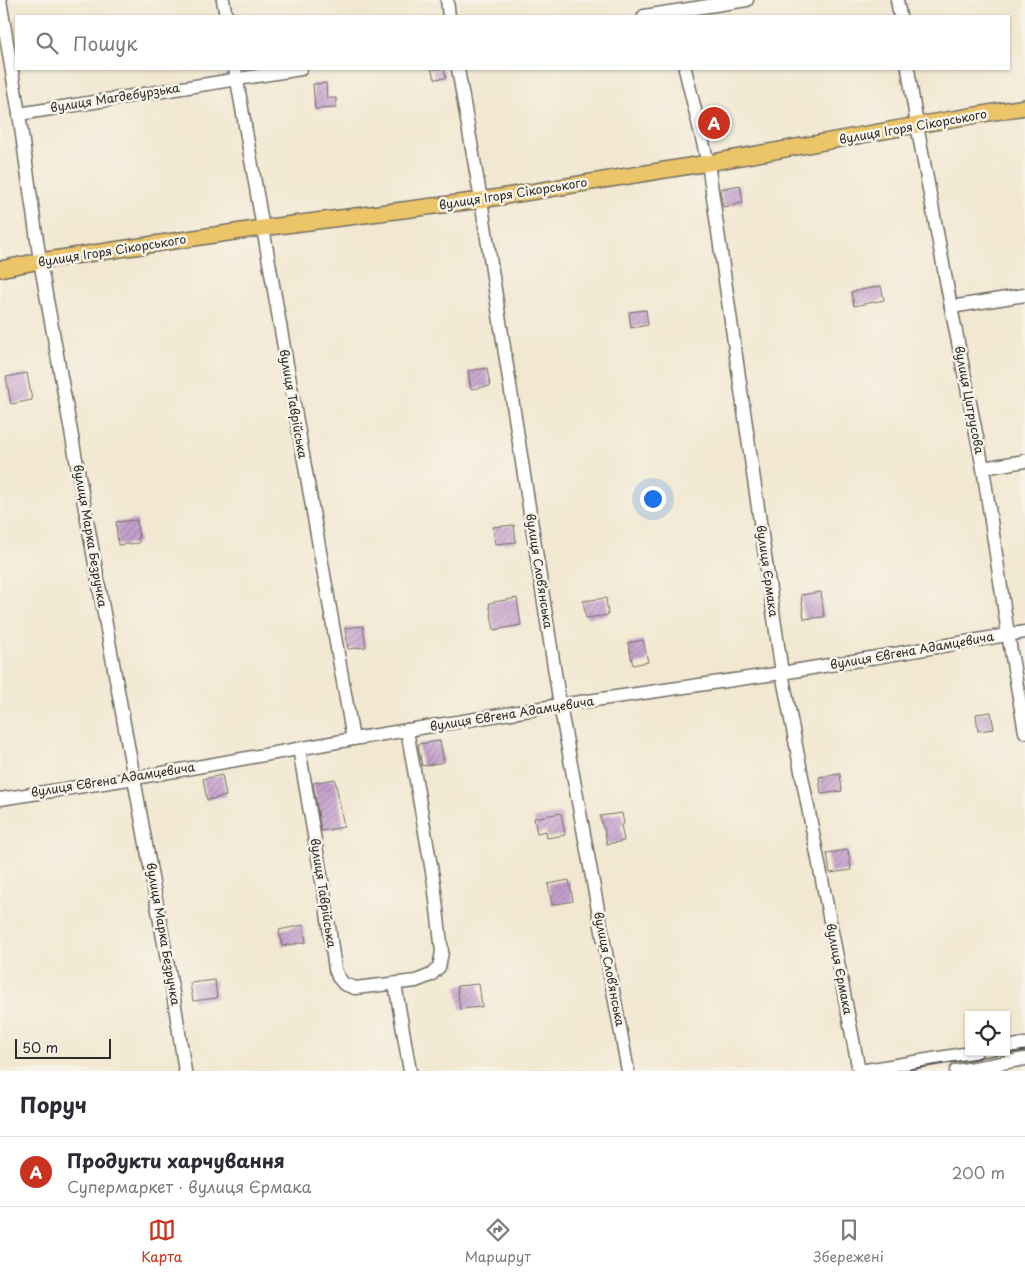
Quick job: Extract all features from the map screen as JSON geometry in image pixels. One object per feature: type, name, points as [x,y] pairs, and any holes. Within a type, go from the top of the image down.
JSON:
[{"type":"main road","name":"вулиця Ігоря Сікорського","points":[[0,270],[40,262],[262,228],[481,200],[1025,108]]},
{"type":"street","name":"вулиця Марка Безручка","points":[[0,0],[19,114],[40,262],[174,993],[185,1071]]},
{"type":"street","points":[[223,0],[226,15]]},
{"type":"street","points":[[447,0],[449,15]]},
{"type":"street","points":[[648,15],[672,9],[747,0]]},
{"type":"street","points":[[897,0],[900,15]]},
{"type":"street","name":"вулиця Магдебурзька","points":[[19,114],[236,74],[288,70]]},
{"type":"street","name":"вулиця Слов’янська","points":[[458,70],[481,200],[560,705],[628,1071]]},
{"type":"street","name":"вулиця Єрмака","points":[[686,70],[708,163],[782,673],[860,1071]]},
{"type":"street","name":"вулиця Цитрусова","points":[[908,70],[951,307],[983,468],[1025,732]]},
{"type":"street","name":"вулиця Таврійська","points":[[236,74],[353,739]]},
{"type":"street","points":[[951,307],[1025,295]]},
{"type":"street","points":[[983,468],[1025,461]]},
{"type":"street","name":"вулиця Євгена Адамцевича","points":[[0,799],[135,778],[353,739],[560,705],[782,673],[1025,632]]},
{"type":"street","name":"вулиця Таврійська","points":[[299,749],[325,898],[335,969],[338,977],[344,984],[355,988],[416,981],[430,975],[439,967],[442,952],[434,883],[407,730]]},
{"type":"street","points":[[395,984],[410,1071]]},
{"type":"street","points":[[1010,1046],[1025,1044]]},
{"type":"street","points":[[860,1071],[965,1054]]},
{"type":"street","points":[[956,1071],[1025,1059]]},
{"type":"building","points":[[431,70],[444,70],[446,78],[435,79]]},
{"type":"building","points":[[326,83],[327,98],[336,98],[336,108],[315,109],[313,84]]},
{"type":"building","points":[[740,185],[743,203],[723,207],[720,189]]},
{"type":"building","points":[[881,286],[884,300],[854,306],[851,292]]},
{"type":"building","points":[[646,310],[648,325],[631,328],[629,312]]},
{"type":"building","points":[[487,368],[490,386],[471,389],[468,371]]},
{"type":"building","points":[[27,373],[32,400],[11,404],[6,377]]},
{"type":"building","points":[[137,520],[139,543],[118,545],[116,522]]},
{"type":"building","points":[[514,525],[516,542],[495,544],[493,527]]},
{"type":"building","points":[[821,592],[824,617],[804,619],[801,595]]},
{"type":"building","points":[[517,598],[521,625],[494,630],[489,603]]},
{"type":"building","points":[[606,598],[608,615],[586,618],[583,601]]},
{"type":"building","points":[[363,626],[366,647],[348,649],[345,628]]},
{"type":"building","points":[[643,640],[648,662],[633,665],[628,643]]},
{"type":"building","points":[[991,712],[994,729],[978,731],[976,714]]},
{"type":"building","points":[[440,741],[444,762],[422,766],[418,744]]},
{"type":"building","points":[[840,774],[842,791],[821,794],[819,777]]},
{"type":"building","points":[[222,775],[226,796],[207,800],[203,779]]},
{"type":"building","points":[[335,779],[344,827],[321,831],[313,783]]},
{"type":"building","points":[[561,813],[565,835],[547,838],[546,831],[537,833],[534,818]]},
{"type":"building","points":[[622,813],[624,824],[621,825],[624,841],[607,844],[600,816]]},
{"type":"building","points":[[848,850],[851,870],[830,873],[827,853]]},
{"type":"building","points":[[569,880],[573,901],[552,905],[548,884]]},
{"type":"building","points":[[303,925],[306,942],[282,946],[279,930]]},
{"type":"building","points":[[215,980],[217,998],[193,1001],[190,983]]},
{"type":"building","points":[[479,984],[482,1007],[460,1009],[457,986]]},
{"type":"tram line","points":[[897,1071],[1025,1050]]},
{"type":"place","name":"Продукти харчування","points":[[714,123]]}]
